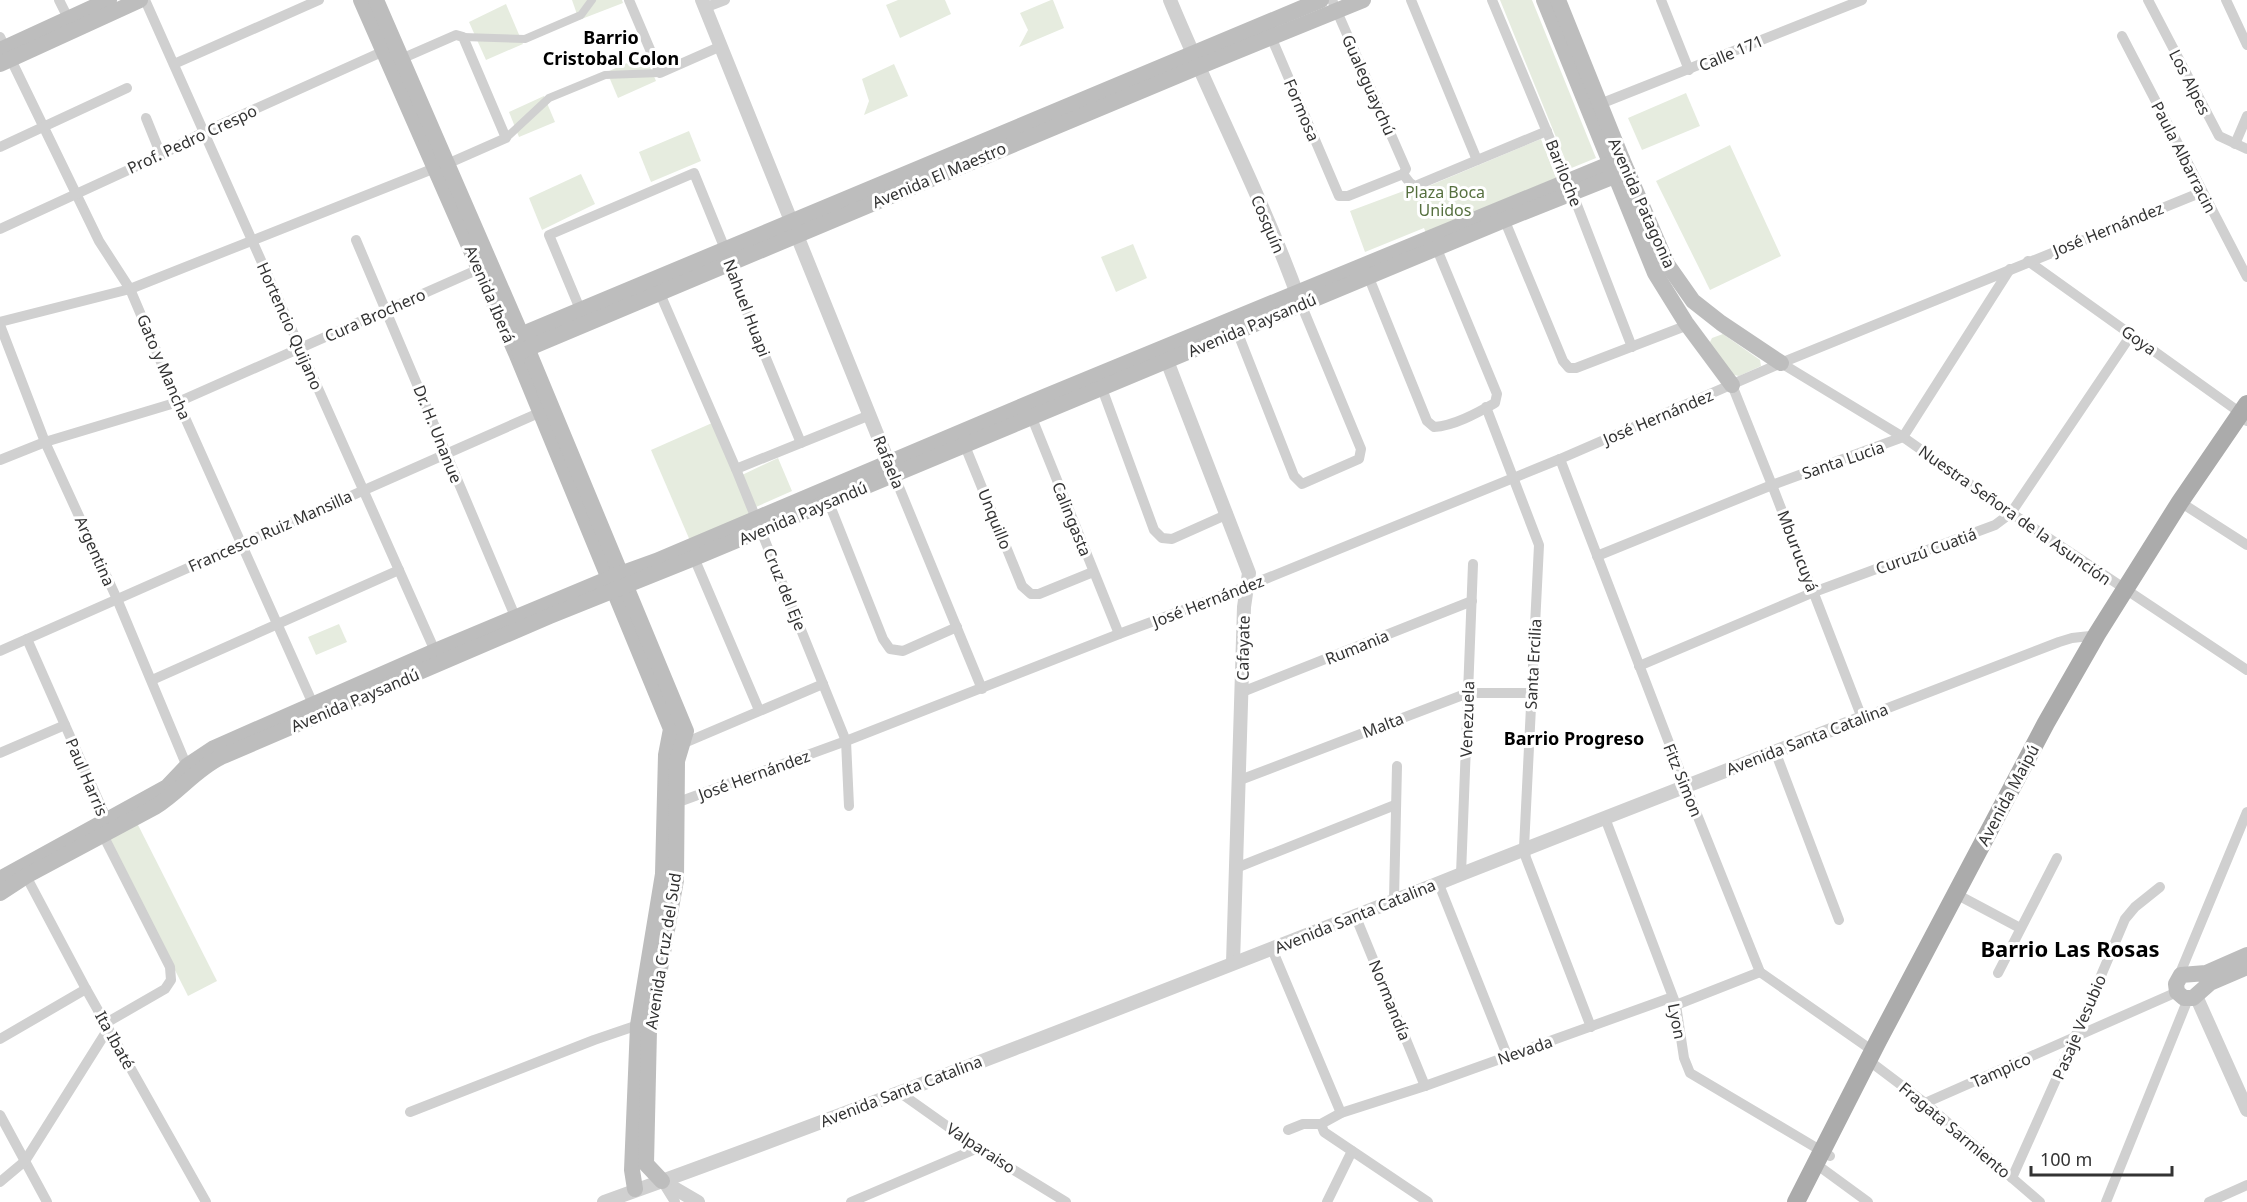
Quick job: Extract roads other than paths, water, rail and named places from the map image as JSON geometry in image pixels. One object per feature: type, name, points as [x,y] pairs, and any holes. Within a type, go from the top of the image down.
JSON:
[{"type":"main road","points":[[3,51],[109,0]]},
{"type":"main road","points":[[3,51],[140,0]]},
{"type":"main road","name":"Avenida Iberá","points":[[361,0],[441,166],[519,344],[617,581]]},
{"type":"main road","name":"Avenida Iberá","points":[[376,0],[401,59],[479,269],[519,344],[541,412],[617,581]]},
{"type":"main road","name":"Avenida El Maestro","points":[[1268,30],[1321,0]]},
{"type":"main road","name":"Avenida El Maestro","points":[[519,344],[1268,30],[1334,5],[1363,0]]},
{"type":"main road","name":"Avenida Patagonia","points":[[1544,0],[1618,167],[1672,271],[1693,301],[1720,323],[1781,363]]},
{"type":"main road","name":"Avenida Patagonia","points":[[1558,0],[1600,104],[1618,167],[1654,273],[1688,325],[1732,385]]},
{"type":"main road","name":"Avenida Paysandú","points":[[190,772],[518,623],[617,581],[692,553],[1099,381],[1618,167]]},
{"type":"main road","name":"Avenida El Maestro","points":[[519,344],[580,309],[657,286]]},
{"type":"main road","points":[[1700,341],[1720,323]]},
{"type":"main road","name":"Avenida Maipú","points":[[1807,1202],[1823,1160],[1873,1059],[1960,897],[2046,723],[2185,505],[2246,416]]},
{"type":"main road","name":"Avenida Cruz del Sud","points":[[617,581],[686,731],[677,761],[663,874],[638,1025],[632,1170],[635,1189]]},
{"type":"main road","name":"Avenida Cruz del Sud","points":[[617,581],[671,729],[666,755],[676,880],[649,1030],[646,1164],[662,1181]]},
{"type":"main road","name":"Avenida Paysandú","points":[[0,888],[105,827],[168,799],[214,747],[435,651],[518,623]]},
{"type":"main road","name":"Avenida Paysandú","points":[[0,888],[26,876],[105,827]]},
{"type":"main road","points":[[2189,988],[2206,973],[2247,955]]},
{"type":"main road","points":[[2189,988],[2210,983],[2247,967]]},
{"type":"main road","name":"Avenida Maipú","points":[[1796,1202],[1823,1160]]},
{"type":"street","points":[[59,0],[68,18]]},
{"type":"street","name":"Hortencio Quijano","points":[[145,0],[435,651]]},
{"type":"street","points":[[174,64],[319,0]]},
{"type":"street","points":[[401,59],[456,35],[525,39],[581,15],[592,0]]},
{"type":"street","points":[[629,0],[660,73]]},
{"type":"street","points":[[703,4],[724,0]]},
{"type":"street","name":"Cosquín","points":[[1170,0],[1271,229],[1361,449],[1359,459],[1302,484],[1294,476],[1235,326]]},
{"type":"street","points":[[1411,0],[1477,160]]},
{"type":"street","name":"Bariloche","points":[[1492,0],[1570,187],[1632,347]]},
{"type":"street","points":[[1661,0],[1689,70]]},
{"type":"street","name":"Los Alpes","points":[[2148,0],[2219,136],[2247,149]]},
{"type":"street","points":[[2226,0],[2247,45]]},
{"type":"street","name":"Calle 171","points":[[1600,104],[1856,1]]},
{"type":"street","name":"Rafaela","points":[[703,4],[982,689]]},
{"type":"street","name":"Gualeguaychú","points":[[1334,5],[1404,172]]},
{"type":"street","name":"Formosa","points":[[1268,30],[1339,196],[1348,196],[1404,172]]},
{"type":"street","name":"Paula Albarracin","points":[[2122,36],[2247,277]]},
{"type":"street","points":[[463,37],[506,138]]},
{"type":"street","points":[[0,323],[130,289],[506,138],[549,98],[605,75],[660,73],[719,46]]},
{"type":"street","name":"Gato y Mancha","points":[[3,51],[45,127],[99,241],[130,289],[313,704]]},
{"type":"street","name":"Prof. Pedro Crespo","points":[[0,229],[161,155],[204,132],[384,51]]},
{"type":"street","points":[[0,147],[127,88]]},
{"type":"street","points":[[2235,144],[2247,116]]},
{"type":"street","points":[[146,118],[161,155]]},
{"type":"street","points":[[1404,172],[1410,183],[1415,186],[1547,131]]},
{"type":"street","name":"Nahuel Huapi","points":[[580,309],[549,235],[694,173],[801,443]]},
{"type":"street","name":"José Hernández","points":[[671,805],[846,741],[1248,586],[1560,459],[1781,363],[2010,268],[2202,192]]},
{"type":"street","points":[[1502,214],[1563,361],[1569,368],[1576,368],[1688,325]]},
{"type":"street","name":"Dr. H. Unanue","points":[[356,240],[518,623]]},
{"type":"street","points":[[1366,270],[1427,421],[1434,427],[1443,426],[1490,405],[1497,394],[1434,242]]},
{"type":"street","name":"Goya","points":[[2028,261],[2246,416]]},
{"type":"street","name":"Santa Lucia","points":[[1597,556],[1773,484],[1903,437],[2010,268]]},
{"type":"street","name":"Cura Brochero","points":[[0,460],[45,442],[178,402],[479,269]]},
{"type":"street","name":"Cruz del Eje","points":[[657,286],[759,524],[846,741],[849,806]]},
{"type":"street","name":"Argentina","points":[[0,323],[45,442],[117,599],[190,772]]},
{"type":"street","name":"Curuzú Cuatiá","points":[[1639,666],[1814,592],[1995,525],[2010,513],[2131,335]]},
{"type":"street","name":"Cafayate","points":[[1164,355],[1228,514],[1249,573],[1244,607],[1233,963]]},
{"type":"street","name":"Nuestra Señora de la Asunción","points":[[1781,363],[1903,437],[2010,513],[2247,669]]},
{"type":"street","points":[[1099,381],[1154,530],[1162,538],[1172,539],[1228,514]]},
{"type":"street","name":"Mburucuyá","points":[[1732,385],[1773,484],[1862,718]]},
{"type":"street","name":"Santa Ercilia","points":[[1490,405],[1513,478],[1539,545],[1524,848],[1591,1027]]},
{"type":"street","name":"Calingasta","points":[[1029,411],[1119,634]]},
{"type":"street","name":"Francesco Ruiz Mansilla","points":[[0,651],[541,412]]},
{"type":"street","points":[[736,469],[870,415]]},
{"type":"street","name":"Unquillo","points":[[963,439],[1022,586],[1031,594],[1039,594],[1093,572]]},
{"type":"street","name":"Fitz Simon","points":[[1560,459],[1760,972]]},
{"type":"street","points":[[826,496],[883,639],[890,649],[903,651],[957,627]]},
{"type":"street","points":[[2185,505],[2247,545]]},
{"type":"street","points":[[692,553],[759,710]]},
{"type":"street","name":"Venezuela","points":[[1461,873],[1473,564]]},
{"type":"street","points":[[152,680],[399,570]]},
{"type":"street","name":"Rumania","points":[[1242,692],[1472,601]]},
{"type":"street","name":"Avenida Santa Catalina","points":[[604,1202],[1272,949],[1524,848],[2059,642],[2101,636]]},
{"type":"street","name":"Paul Harris","points":[[27,639],[65,725],[105,827],[170,967],[171,980],[165,988],[107,1026]]},
{"type":"street","points":[[682,744],[823,684]]},
{"type":"street","name":"Malta","points":[[1240,780],[1468,693],[1531,693]]},
{"type":"street","points":[[0,753],[65,725]]},
{"type":"street","points":[[1775,751],[1839,920]]},
{"type":"street","points":[[1394,899],[1397,766]]},
{"type":"street","points":[[1236,868],[1395,805]]},
{"type":"street","points":[[2106,1202],[2189,988],[2247,812]]},
{"type":"street","name":"Lyon","points":[[1605,818],[1676,1005],[1684,1058],[1690,1073],[1823,1160],[1868,1202]]},
{"type":"street","points":[[1998,973],[2057,858]]},
{"type":"street","name":"Ita Ibaté","points":[[26,876],[86,989],[206,1202]]},
{"type":"street","points":[[1438,882],[1508,1055]]},
{"type":"street","name":"Pasaje Vesubio","points":[[2012,1178],[2125,919],[2135,907],[2160,887]]},
{"type":"street","points":[[1960,897],[2020,927]]},
{"type":"street","name":"Normandía","points":[[1355,915],[1425,1086]]},
{"type":"street","points":[[1272,949],[1341,1113]]},
{"type":"street","points":[[1760,972],[1873,1059]]},
{"type":"street","name":"Nevada","points":[[1288,1130],[1303,1124],[1321,1124],[1341,1113],[1425,1086],[1667,999],[1676,1005],[1760,972]]},
{"type":"street","points":[[2189,988],[2247,1110]]},
{"type":"street","name":"Tampico","points":[[1925,1103],[2189,988]]},
{"type":"street","points":[[0,1039],[86,989]]},
{"type":"street","points":[[410,1112],[638,1025]]},
{"type":"street","points":[[0,1182],[25,1161],[107,1026]]},
{"type":"street","name":"Fragata Sarmiento","points":[[1873,1059],[2040,1202]]},
{"type":"street","name":"Valparaiso","points":[[899,1092],[978,1148],[1065,1202]]},
{"type":"street","points":[[0,1115],[47,1202]]},
{"type":"street","points":[[1321,1124],[1324,1132],[1428,1202]]},
{"type":"street","points":[[851,1202],[978,1148]]},
{"type":"street","points":[[1327,1202],[1352,1151]]},
{"type":"street","points":[[662,1181],[675,1202]]},
{"type":"street","points":[[662,1181],[698,1202]]},
{"type":"street","points":[[2209,1202],[2247,1185]]},
{"type":"district","name":"Barrio Cristobal Colon","points":[[611,47]]},
{"type":"district","name":"Barrio Progreso","points":[[1574,738]]},
{"type":"district","name":"Barrio Las Rosas","points":[[2070,948]]},
{"type":"park label","name":"Plaza Boca Unidos","points":[[1445,201]]}]
